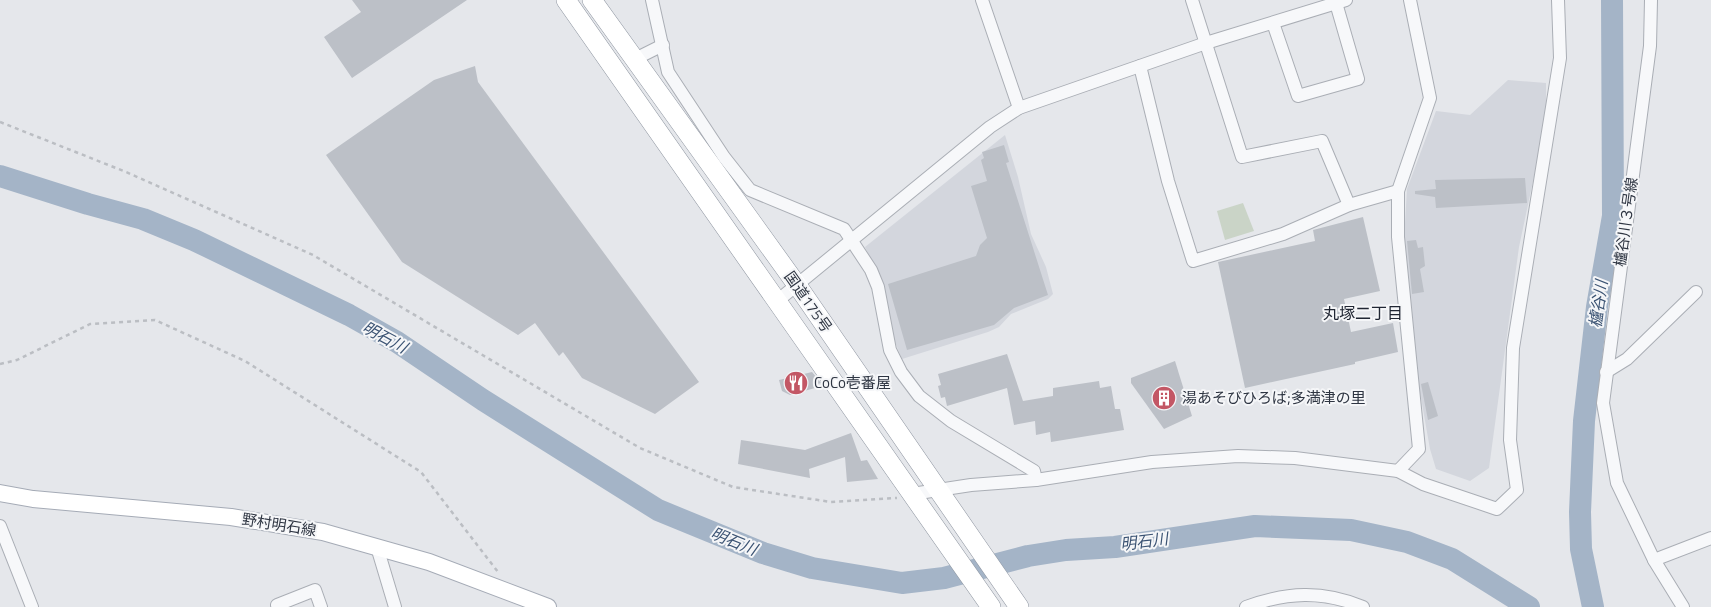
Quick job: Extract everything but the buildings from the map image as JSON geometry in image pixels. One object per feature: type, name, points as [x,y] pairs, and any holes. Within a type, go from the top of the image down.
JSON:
[{"type":"highway","name":"国道175号","points":[[566,0],[991,607]]},
{"type":"highway","name":"国道175号","points":[[592,0],[635,59],[717,161],[797,285],[937,491],[1017,604]]},
{"type":"main road","name":"野村明石線","points":[[0,493],[33,499],[231,517],[323,532],[429,562],[548,607]]},
{"type":"street","points":[[652,0],[668,72],[717,161],[750,190],[844,229],[871,270],[878,287],[890,350],[901,372],[919,396],[951,422],[1034,471],[1036,480]]},
{"type":"street","points":[[982,0],[1019,108]]},
{"type":"street","points":[[1192,0],[1242,157],[1322,141],[1350,205]]},
{"type":"street","points":[[1398,471],[1419,449],[1398,237],[1398,191],[1430,98],[1410,0]]},
{"type":"street","points":[[912,494],[971,484],[1036,480],[1152,462],[1238,456],[1295,458],[1398,471],[1423,484],[1497,509],[1516,490],[1510,440],[1513,348],[1560,58],[1558,0]]},
{"type":"street","name":"櫨谷川３号線","points":[[1650,0],[1650,46],[1603,403],[1617,483],[1654,560],[1683,607]]},
{"type":"street","points":[[776,302],[990,127],[1019,108],[1206,43],[1273,22],[1341,2],[1358,79],[1298,96],[1273,22]]},
{"type":"street","points":[[635,59],[663,45]]},
{"type":"street","points":[[1140,66],[1168,181],[1193,261],[1283,234],[1350,205],[1398,191]]},
{"type":"street","points":[[1606,372],[1627,359],[1696,292]]},
{"type":"street","points":[[0,526],[32,607]]},
{"type":"street","points":[[1654,560],[1711,538]]},
{"type":"street","points":[[377,547],[395,607]]},
{"type":"street","points":[[277,605],[315,590],[321,607]]},
{"type":"street","points":[[1246,607],[1273,597],[1311,594],[1346,600],[1363,607]]},
{"type":"path","points":[[0,122],[126,172],[313,256],[640,448],[733,487],[830,502],[894,499],[912,494]]},
{"type":"path","points":[[0,364],[17,360],[90,324],[155,320],[164,324],[246,361],[421,472],[515,595]]},
{"type":"shaded area","points":[[1508,80],[1546,83],[1546,120],[1519,247],[1489,468],[1470,481],[1436,469],[1430,449],[1418,381],[1404,240],[1407,189],[1436,111],[1470,115]]},
{"type":"shaded area","points":[[1005,135],[1018,177],[1031,234],[1046,267],[1053,294],[1048,299],[1011,314],[999,327],[988,332],[902,359],[895,342],[883,285],[865,247]]},
{"type":"shaded area","points":[[1243,203],[1254,231],[1225,240],[1217,211]]},
{"type":"waterway","name":"櫨谷川","points":[[1593,607],[1581,549],[1580,512],[1584,421],[1597,307],[1613,216],[1612,0]]},
{"type":"waterway","name":"明石川","points":[[0,176],[143,219],[194,240],[349,315],[397,342],[483,400],[658,510],[763,553],[812,568],[902,583],[944,578],[1028,556],[1066,550],[1115,547],[1255,526],[1351,530],[1407,542],[1452,559],[1529,607]]},
{"type":"place","name":"CoCo壱番屋","points":[[796,383]]},
{"type":"place","name":"湯あそびひろば;多満津の里","points":[[1164,398]]},
{"type":"district","name":"丸塚二丁目","points":[[1363,313]]}]
